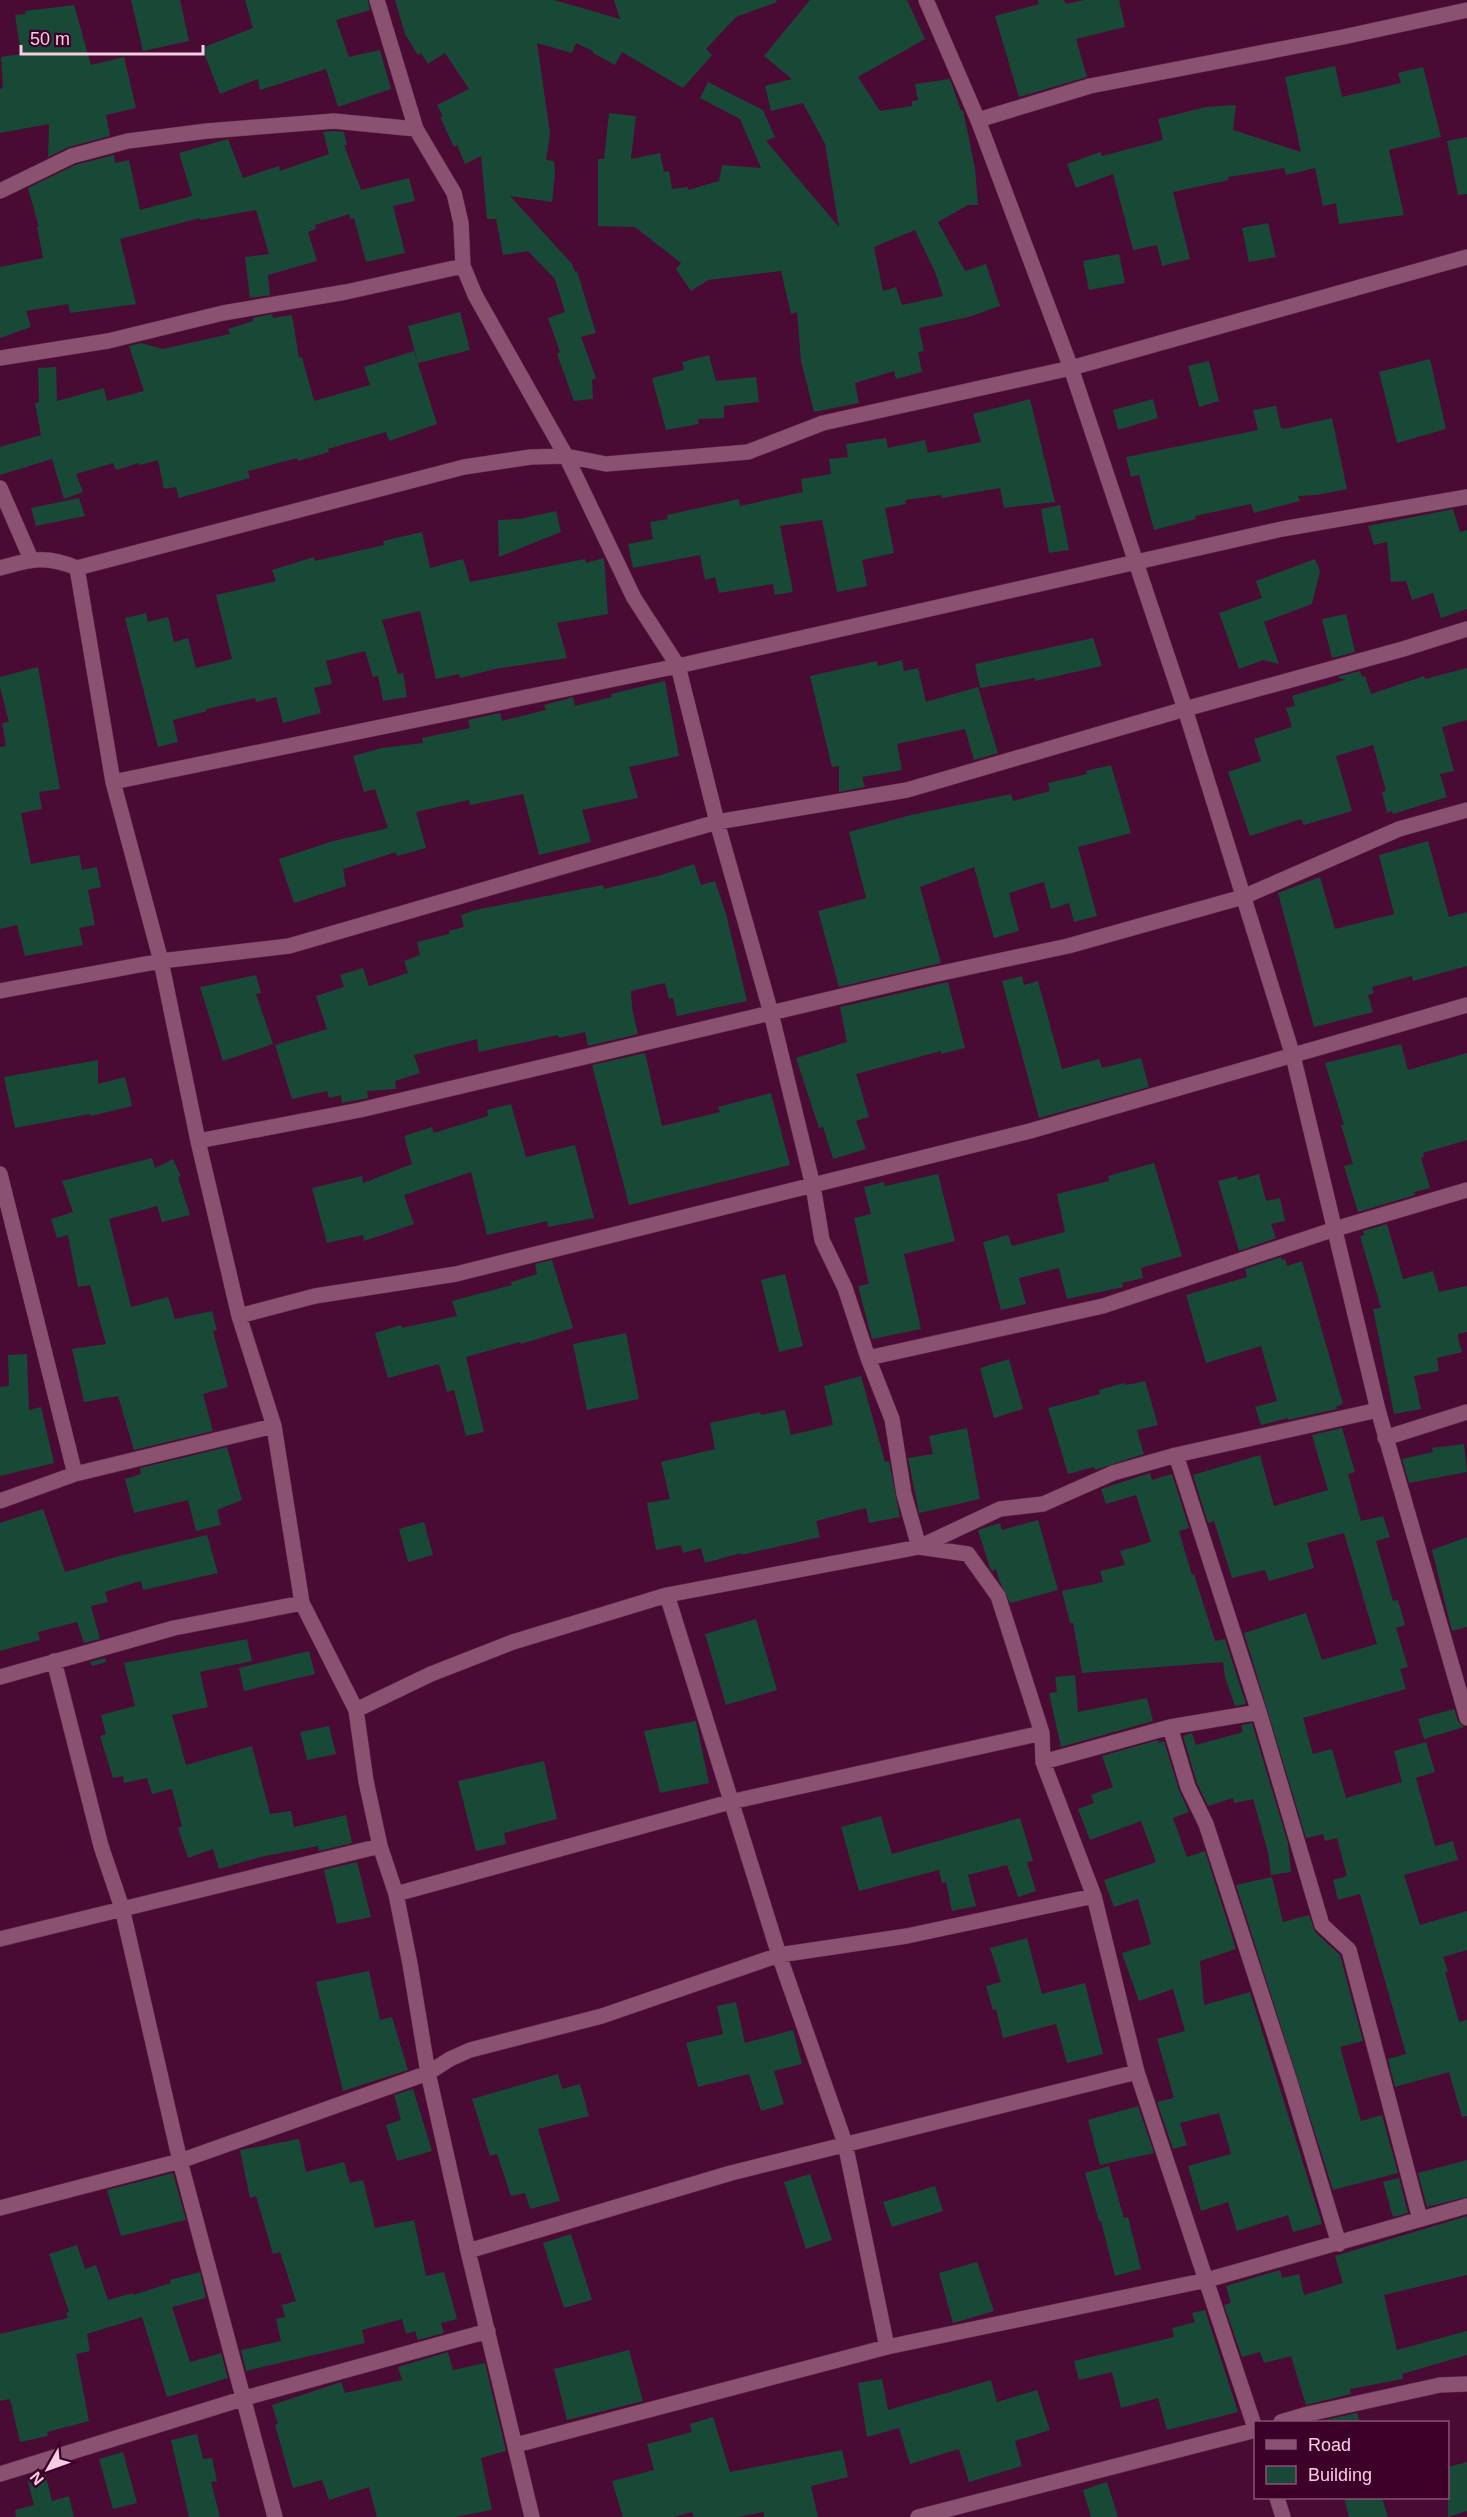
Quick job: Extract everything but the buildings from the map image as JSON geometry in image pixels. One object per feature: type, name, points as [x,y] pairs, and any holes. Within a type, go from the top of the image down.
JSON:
[{"type":"street","points":[[377,0],[416,129],[454,193],[461,223],[463,266],[475,295],[566,456],[634,598],[678,666],[717,822],[771,1013],[813,1186],[822,1240],[845,1288],[868,1358],[892,1419],[904,1494],[920,1547]]},
{"type":"street","points":[[926,0],[978,120],[1071,368],[1185,709],[1293,1056],[1385,1438],[1467,1718]]},
{"type":"street","points":[[978,120],[1090,86],[1343,37],[1467,10]]},
{"type":"street","points":[[0,191],[72,156],[128,141],[207,130],[334,121],[416,129]]},
{"type":"street","points":[[0,568],[30,559],[56,559],[77,568],[464,467],[566,456],[606,464],[747,452],[823,423],[1071,368],[1467,257]]},
{"type":"street","points":[[0,358],[108,341],[223,313],[346,292],[463,266]]},
{"type":"street","points":[[0,488],[30,559]]},
{"type":"street","points":[[113,782],[678,666],[1282,529],[1467,497]]},
{"type":"street","points":[[77,568],[113,782],[161,961],[198,1141],[239,1316],[274,1426],[303,1603],[356,1710],[366,1781],[380,1846],[396,1894],[428,2073],[532,2517]]},
{"type":"street","points":[[0,991],[161,961],[289,946],[717,822],[907,790],[1185,709],[1403,650],[1467,629]]},
{"type":"street","points":[[198,1141],[360,1110],[923,977],[1068,946],[1243,897],[1399,829],[1467,810]]},
{"type":"street","points":[[239,1316],[315,1296],[456,1274],[813,1186],[1030,1131],[1467,1005]]},
{"type":"street","points":[[0,1174],[75,1474]]},
{"type":"street","points":[[868,1358],[1103,1306],[1335,1229],[1467,1190]]},
{"type":"street","points":[[356,1710],[431,1674],[513,1642],[667,1595],[920,1547],[1000,1509],[1043,1504],[1113,1473],[1176,1455],[1378,1410]]},
{"type":"street","points":[[1385,1438],[1467,1412]]},
{"type":"street","points":[[0,1501],[75,1474],[274,1426]]},
{"type":"street","points":[[1176,1455],[1259,1712],[1322,1925],[1349,1950],[1420,2219]]},
{"type":"street","points":[[920,1547],[968,1554],[998,1596],[1042,1733],[1043,1761],[1094,1896],[1137,2072],[1254,2427]]},
{"type":"street","points":[[667,1595],[778,1955],[845,2143],[887,2347]]},
{"type":"street","points":[[0,1677],[174,1628],[303,1603]]},
{"type":"street","points":[[54,1661],[101,1846],[122,1908],[180,2161],[275,2517]]},
{"type":"street","points":[[1043,1761],[1170,1727],[1259,1712]]},
{"type":"street","points":[[1170,1727],[1188,1787],[1206,1824],[1290,2082],[1339,2244]]},
{"type":"street","points":[[396,1894],[730,1802],[1042,1733]]},
{"type":"street","points":[[0,1939],[380,1846]]},
{"type":"street","points":[[0,2208],[180,2161],[428,2073],[470,2050],[602,2016],[778,1955],[907,1936],[1094,1896]]},
{"type":"street","points":[[468,2251],[731,2173],[1137,2072]]},
{"type":"street","points":[[516,2445],[887,2347],[1207,2280],[1467,2206]]},
{"type":"street","points":[[0,2474],[245,2398],[488,2331]]},
{"type":"street","points":[[1284,2421],[1440,2385],[1467,2384]]},
{"type":"street","points":[[918,2517],[1254,2430]]},
{"type":"street","points":[[1277,2499],[1283,2517]]}]
